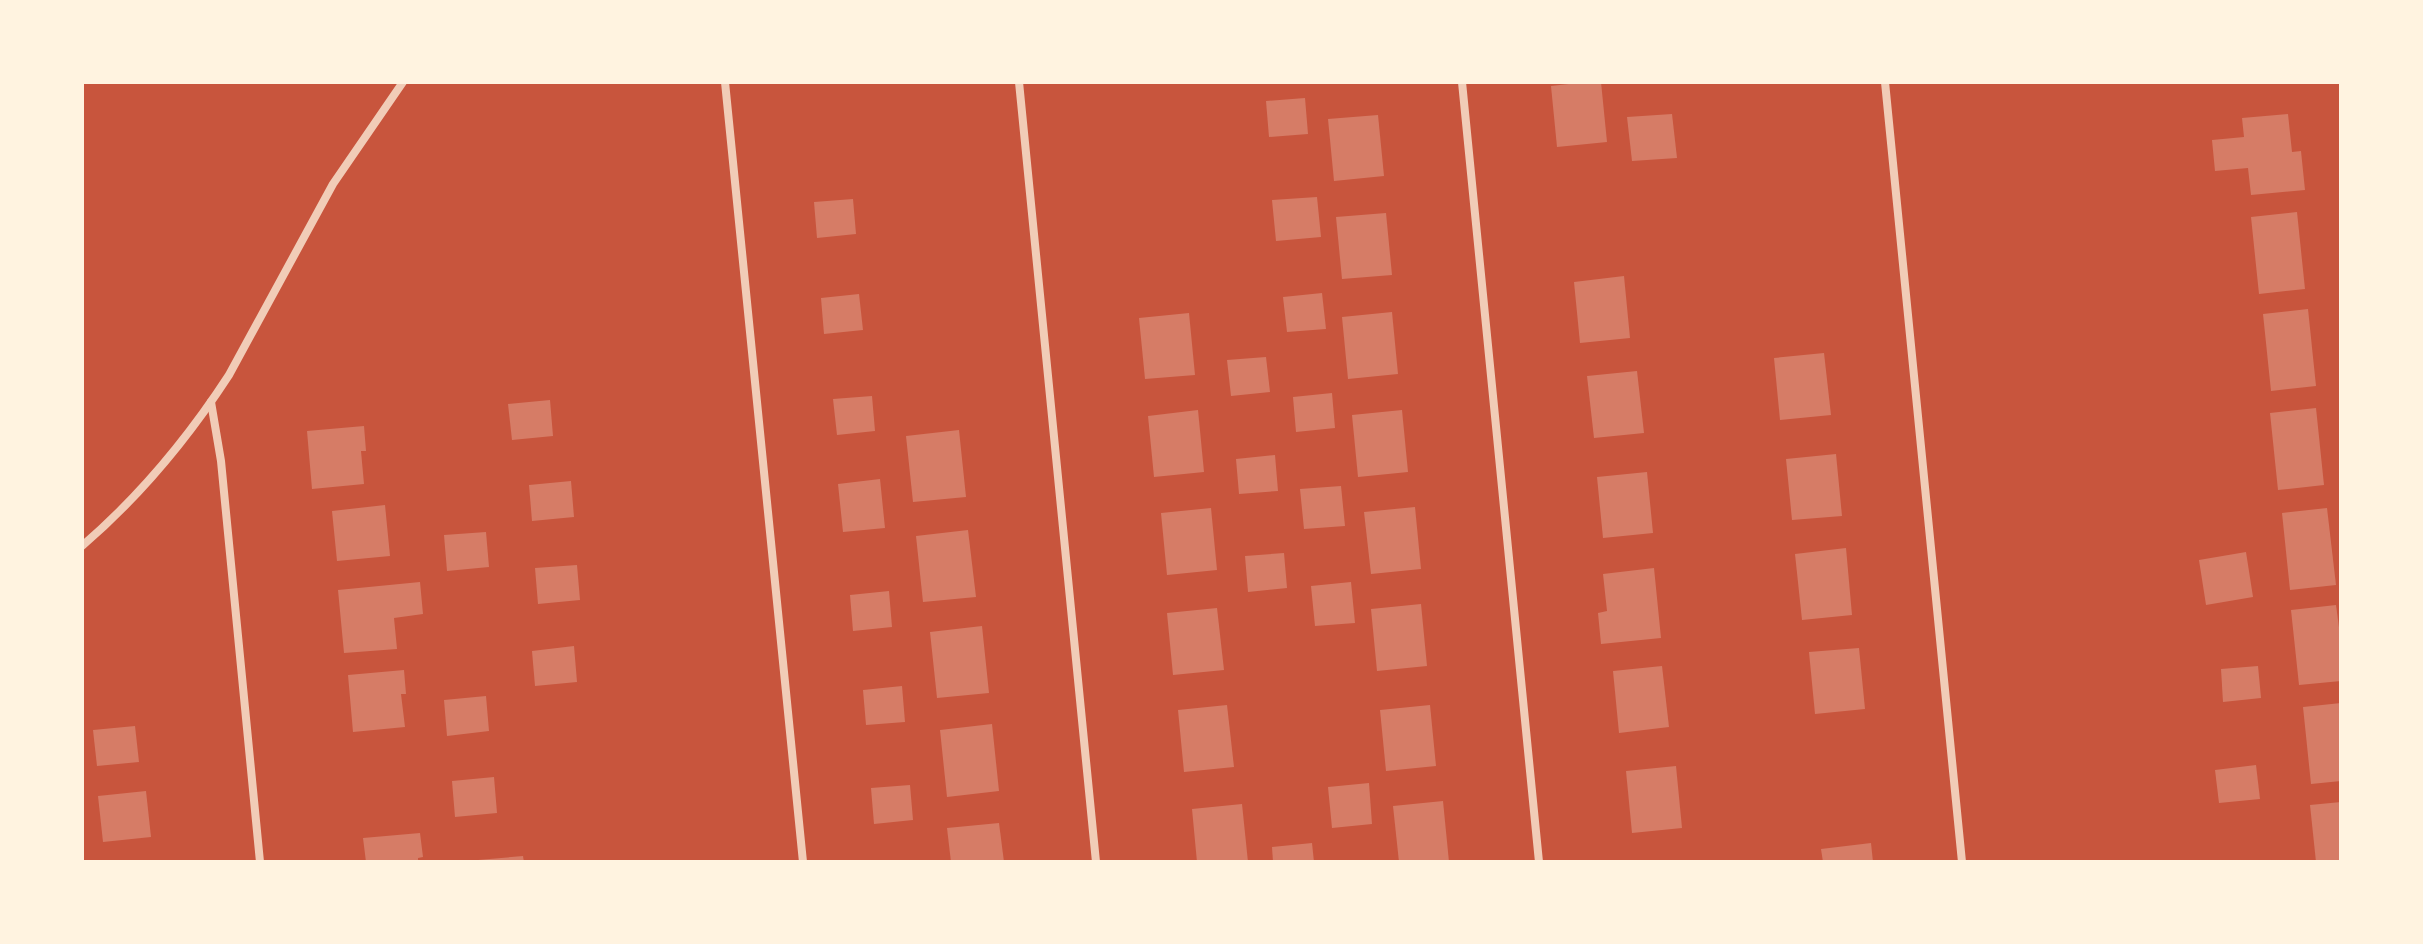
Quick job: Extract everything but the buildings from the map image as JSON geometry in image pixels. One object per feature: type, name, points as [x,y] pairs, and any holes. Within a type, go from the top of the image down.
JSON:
[{"type":"street","points":[[82,546],[170,457],[211,402],[229,375],[333,184],[403,82]]},
{"type":"street","points":[[725,82],[803,862]]},
{"type":"street","points":[[1019,82],[1096,862]]},
{"type":"street","points":[[1462,82],[1539,862]]},
{"type":"street","points":[[1885,82],[1962,862]]},
{"type":"street","points":[[211,402],[221,461],[260,862]]}]
